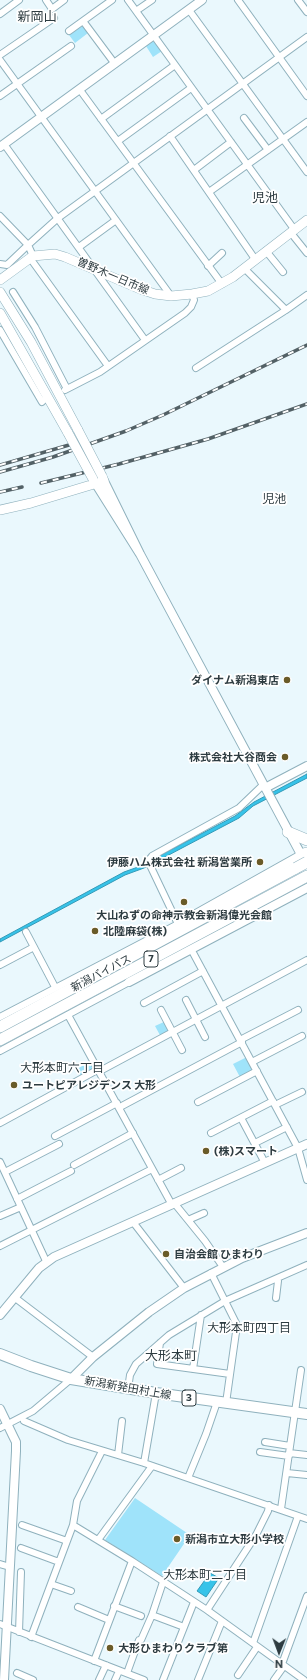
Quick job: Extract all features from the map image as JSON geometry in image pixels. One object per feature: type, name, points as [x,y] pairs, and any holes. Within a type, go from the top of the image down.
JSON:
[{"type":"highway","points":[[288,832],[307,840]]},
{"type":"highway","name":"新潟バイパス","points":[[0,1027],[302,867],[305,857]]},
{"type":"highway","name":"新潟バイパス","points":[[0,1040],[305,881]]},
{"type":"main road","name":"曽野木一日市線","points":[[31,257],[55,254],[65,256],[140,289],[155,294],[171,296],[192,294],[208,291],[222,284],[245,269],[307,220]]},
{"type":"main road","points":[[0,280],[31,257]]},
{"type":"main road","points":[[0,292],[31,342],[78,430],[99,480]]},
{"type":"main road","points":[[0,313],[68,433],[99,480]]},
{"type":"main road","points":[[0,510],[30,503],[99,480]]},
{"type":"main road","name":"新潟新発田村上線","points":[[0,1354],[71,1379],[156,1394],[307,1414]]},
{"type":"street","points":[[0,14],[19,0]]},
{"type":"street","points":[[46,0],[52,9],[64,0]]},
{"type":"street","points":[[69,31],[112,0]]},
{"type":"street","points":[[128,0],[248,165],[307,253]]},
{"type":"street","points":[[136,11],[152,0]]},
{"type":"street","points":[[145,340],[58,218],[2,146],[202,0]]},
{"type":"street","points":[[238,0],[307,96]]},
{"type":"street","points":[[298,0],[307,12]]},
{"type":"street","points":[[189,10],[307,172]]},
{"type":"street","points":[[0,55],[54,18]]},
{"type":"street","points":[[83,21],[115,64]]},
{"type":"street","points":[[0,264],[7,265],[58,218],[94,190],[307,37]]},
{"type":"street","points":[[0,96],[71,46]]},
{"type":"street","points":[[0,60],[171,296]]},
{"type":"street","points":[[101,119],[175,65]]},
{"type":"street","points":[[118,141],[191,88]]},
{"type":"street","points":[[80,90],[222,284]]},
{"type":"street","points":[[244,118],[268,150]]},
{"type":"street","points":[[209,192],[307,122]]},
{"type":"street","points":[[170,136],[256,259]]},
{"type":"street","points":[[194,170],[231,142]]},
{"type":"street","points":[[0,216],[28,245],[31,257],[108,366]]},
{"type":"street","points":[[79,247],[116,220]]},
{"type":"street","points":[[266,252],[283,272]]},
{"type":"street","points":[[208,266],[222,254]]},
{"type":"street","points":[[245,269],[286,310]]},
{"type":"street","points":[[13,292],[35,328],[66,389],[108,366],[185,313],[191,307],[194,300],[192,294]]},
{"type":"street","points":[[196,368],[307,295]]},
{"type":"street","points":[[0,330],[42,402],[44,400]]},
{"type":"street","points":[[0,1017],[305,857],[288,832],[99,480]]},
{"type":"street","points":[[178,924],[149,863],[152,856],[240,808],[264,787],[307,766]]},
{"type":"street","points":[[0,1051],[191,949],[305,881]]},
{"type":"street","points":[[26,932],[55,987]]},
{"type":"street","points":[[0,965],[34,948]]},
{"type":"street","points":[[191,949],[298,1148],[307,1180]]},
{"type":"street","points":[[0,1123],[307,960]]},
{"type":"street","points":[[144,1003],[203,971]]},
{"type":"street","points":[[186,1000],[206,1037]]},
{"type":"street","points":[[161,1010],[182,1050]]},
{"type":"street","points":[[56,1136],[298,1010]]},
{"type":"street","points":[[68,1015],[173,1205],[188,1220],[223,1267]]},
{"type":"street","points":[[252,1062],[302,1036]]},
{"type":"street","points":[[198,1102],[257,1071]]},
{"type":"street","points":[[211,1134],[241,1118],[302,1092]]},
{"type":"street","points":[[241,1118],[265,1163]]},
{"type":"street","points":[[255,1143],[287,1127]]},
{"type":"street","points":[[74,1165],[133,1133]]},
{"type":"street","points":[[5,1172],[59,1144]]},
{"type":"street","points":[[0,1315],[46,1261],[307,1144]]},
{"type":"street","points":[[0,1162],[46,1261]]},
{"type":"street","points":[[158,1180],[181,1168]]},
{"type":"street","points":[[0,1246],[152,1169]]},
{"type":"street","points":[[17,1199],[71,1171]]},
{"type":"street","points":[[0,1216],[21,1208]]},
{"type":"street","points":[[188,1220],[204,1213]]},
{"type":"street","points":[[133,1222],[184,1288]]},
{"type":"street","points":[[0,1428],[33,1411],[71,1379],[92,1357],[149,1312],[184,1288],[254,1252],[307,1234]]},
{"type":"street","points":[[128,1389],[130,1375],[136,1364],[160,1343],[201,1315],[225,1301],[307,1265]]},
{"type":"street","points":[[188,1478],[206,1434],[221,1403],[230,1374],[237,1325],[211,1273]]},
{"type":"street","points":[[276,1298],[277,1278]]},
{"type":"street","points":[[14,1297],[92,1357]]},
{"type":"street","points":[[193,1369],[201,1315]]},
{"type":"street","points":[[160,1343],[158,1364],[230,1374]]},
{"type":"street","points":[[281,1509],[301,1370]]},
{"type":"street","points":[[144,1463],[156,1394]]},
{"type":"street","points":[[1,1413],[16,1442],[10,1567],[3,1626],[4,1680]]},
{"type":"street","points":[[24,1421],[68,1440],[144,1463],[307,1519]]},
{"type":"street","points":[[118,1455],[122,1421]]},
{"type":"street","points":[[265,1442],[290,1446]]},
{"type":"street","points":[[31,1637],[74,1525],[76,1501],[102,1451]]},
{"type":"street","points":[[260,1452],[307,1455]]},
{"type":"street","points":[[98,1540],[152,1466]]},
{"type":"street","points":[[287,1473],[307,1475]]},
{"type":"street","points":[[206,1610],[256,1534],[268,1511],[268,1505]]},
{"type":"street","points":[[238,1675],[255,1645],[298,1516]]},
{"type":"street","points":[[22,1525],[67,1541]]},
{"type":"street","points":[[74,1525],[206,1610],[304,1680]]},
{"type":"street","points":[[21,1548],[59,1562]]},
{"type":"street","points":[[94,1661],[132,1561]]},
{"type":"street","points":[[0,1564],[10,1567]]},
{"type":"street","points":[[19,1632],[21,1572]]},
{"type":"street","points":[[127,1674],[139,1640],[141,1640],[152,1615],[164,1582]]},
{"type":"street","points":[[51,1584],[71,1591]]},
{"type":"street","points":[[274,1680],[283,1665],[307,1596]]},
{"type":"street","points":[[163,1680],[194,1602]]},
{"type":"street","points":[[114,1606],[142,1616]]},
{"type":"street","points":[[78,1607],[109,1620]]},
{"type":"street","points":[[152,1615],[184,1627]]},
{"type":"street","points":[[198,1680],[222,1621]]},
{"type":"street","points":[[3,1626],[144,1680]]},
{"type":"street","points":[[99,1680],[106,1665]]},
{"type":"street","points":[[116,1680],[119,1671]]},
{"type":"street","points":[[17,1674],[33,1680]]},
{"type":"shaded area","points":[[81,27],[84,27],[88,33],[75,43],[69,35]]},
{"type":"shaded area","points":[[152,42],[155,42],[162,51],[153,57],[146,46]]},
{"type":"shaded area","points":[[307,774],[307,778],[253,806],[239,818],[144,868],[125,875],[0,942],[0,939],[124,872],[138,867],[235,816],[254,802]]},
{"type":"shaded area","points":[[166,1021],[172,1032],[161,1037],[155,1026]]},
{"type":"shaded area","points":[[249,1056],[257,1071],[241,1079],[233,1064]]},
{"type":"shaded area","points":[[93,1060],[98,1069],[82,1078],[77,1069]]},
{"type":"shaded area","points":[[135,1498],[190,1535],[162,1576],[105,1540]]},
{"type":"shaded area","points":[[210,1573],[219,1578],[206,1597],[197,1591]]},
{"type":"railway","points":[[0,472],[53,457],[126,431],[163,415],[307,345]]},
{"type":"railway","points":[[41,483],[119,464],[208,439],[307,404]]},
{"type":"railway","points":[[0,465],[69,445]]},
{"type":"railway","points":[[0,492],[22,487]]},
{"type":"place","name":"ダイナム新潟東店","points":[[287,680]]},
{"type":"place","name":"株式会社大谷商会","points":[[285,757]]},
{"type":"place","name":"伊藤ハム株式会社 新潟営業所","points":[[260,862]]},
{"type":"place","name":"大山ねずの命神示教会新潟偉光会館","points":[[184,902]]},
{"type":"place","name":"北陸麻袋(株)","points":[[95,931]]},
{"type":"place","name":"ユートピアレジデンス 大形","points":[[14,1085]]},
{"type":"place","name":"(株)スマート","points":[[206,1151]]},
{"type":"place","name":"自治会館 ひまわり","points":[[166,1254]]},
{"type":"place","name":"新潟市立大形小学校","points":[[177,1539]]},
{"type":"place","name":"大形ひまわりクラブ第","points":[[110,1648]]},
{"type":"district","name":"新岡山","points":[[37,17]]},
{"type":"district","name":"児池","points":[[265,198]]},
{"type":"district","name":"児池","points":[[274,499]]},
{"type":"district","name":"大形本町六丁目","points":[[62,1068]]},
{"type":"district","name":"大形本町四丁目","points":[[249,1328]]},
{"type":"district","name":"大形本町","points":[[171,1356]]},
{"type":"district","name":"大形本町二丁目","points":[[205,1575]]}]
